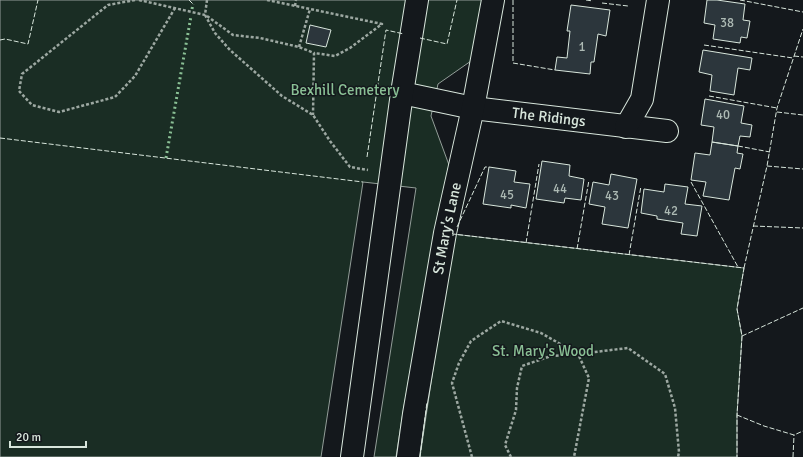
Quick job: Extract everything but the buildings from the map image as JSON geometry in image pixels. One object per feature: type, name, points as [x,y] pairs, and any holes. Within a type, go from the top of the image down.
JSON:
[{"type":"street","points":[[352,457],[402,93],[417,0]]},
{"type":"street","name":"St Mary's Lane","points":[[408,457],[445,233],[473,108],[493,0]]},
{"type":"street","points":[[626,127],[642,99],[658,0]]},
{"type":"street","name":"The Ridings","points":[[402,93],[473,108],[667,131]]},
{"type":"path","points":[[135,0],[108,5],[22,74],[19,91],[32,104],[59,112],[115,97],[135,76],[175,8]]},
{"type":"path","points":[[139,0],[205,15],[233,35],[260,38],[299,47],[314,53],[335,56],[350,48],[382,24],[267,0]]},
{"type":"path","points":[[207,0],[205,15],[216,33],[230,50],[282,96],[313,115],[330,141],[350,167],[391,173]]},
{"type":"path","points":[[295,6],[296,0]]},
{"type":"path","points":[[299,47],[310,9]]},
{"type":"path","points":[[313,115],[314,53]]},
{"type":"path","points":[[472,457],[452,383],[459,363],[471,341],[501,321],[541,333],[578,354],[589,378],[574,457]]},
{"type":"path","points":[[511,457],[505,445],[516,410],[517,388],[522,366],[550,356],[628,348],[665,374],[675,408],[679,452],[678,457]]},
{"type":"green space","name":"Bexhill Cemetery","points":[[0,0],[482,0],[471,61],[438,84],[431,116],[449,165],[435,233],[396,457],[374,457],[416,188],[363,182],[321,457],[0,457]]},
{"type":"green space","name":"St. Mary's Wood","points":[[453,234],[744,268],[737,309],[742,336],[737,415],[737,457],[420,457]]},
{"type":"hedge","points":[[192,9],[193,4]]},
{"type":"hedge","points":[[166,158],[191,16]]},
{"type":"fence","points":[[0,40],[5,39],[28,44],[38,0]]},
{"type":"fence","points":[[189,0],[193,4]]},
{"type":"fence","points":[[420,38],[447,44],[457,0]]},
{"type":"fence","points":[[513,0],[513,63],[555,70]]},
{"type":"fence","points":[[586,0],[593,1]]},
{"type":"fence","points":[[740,0],[803,12]]},
{"type":"fence","points":[[602,3],[628,6]]},
{"type":"fence","points":[[744,268],[767,166],[777,108],[803,29]]},
{"type":"fence","points":[[367,157],[386,30],[404,34]]},
{"type":"fence","points":[[704,45],[793,58]]},
{"type":"fence","points":[[794,56],[803,57]]},
{"type":"fence","points":[[709,96],[777,108]]},
{"type":"fence","points":[[777,112],[803,115]]},
{"type":"fence","points":[[0,138],[363,182]]},
{"type":"fence","points":[[738,146],[770,152]]},
{"type":"fence","points":[[526,243],[539,164]]},
{"type":"fence","points":[[767,166],[803,169]]},
{"type":"fence","points":[[457,227],[485,167],[489,167]]},
{"type":"fence","points":[[577,249],[589,180]]},
{"type":"fence","points":[[691,182],[738,267]]},
{"type":"fence","points":[[629,255],[641,186]]},
{"type":"fence","points":[[753,226],[803,228]]},
{"type":"fence","points":[[453,236],[453,234],[744,268],[737,309],[742,336],[737,415],[737,457]]},
{"type":"fence","points":[[742,336],[803,308]]},
{"type":"fence","points":[[420,457],[427,402]]},
{"type":"fence","points":[[737,415],[764,426],[794,435],[803,431]]},
{"type":"fence","points":[[793,457],[794,435]]}]
